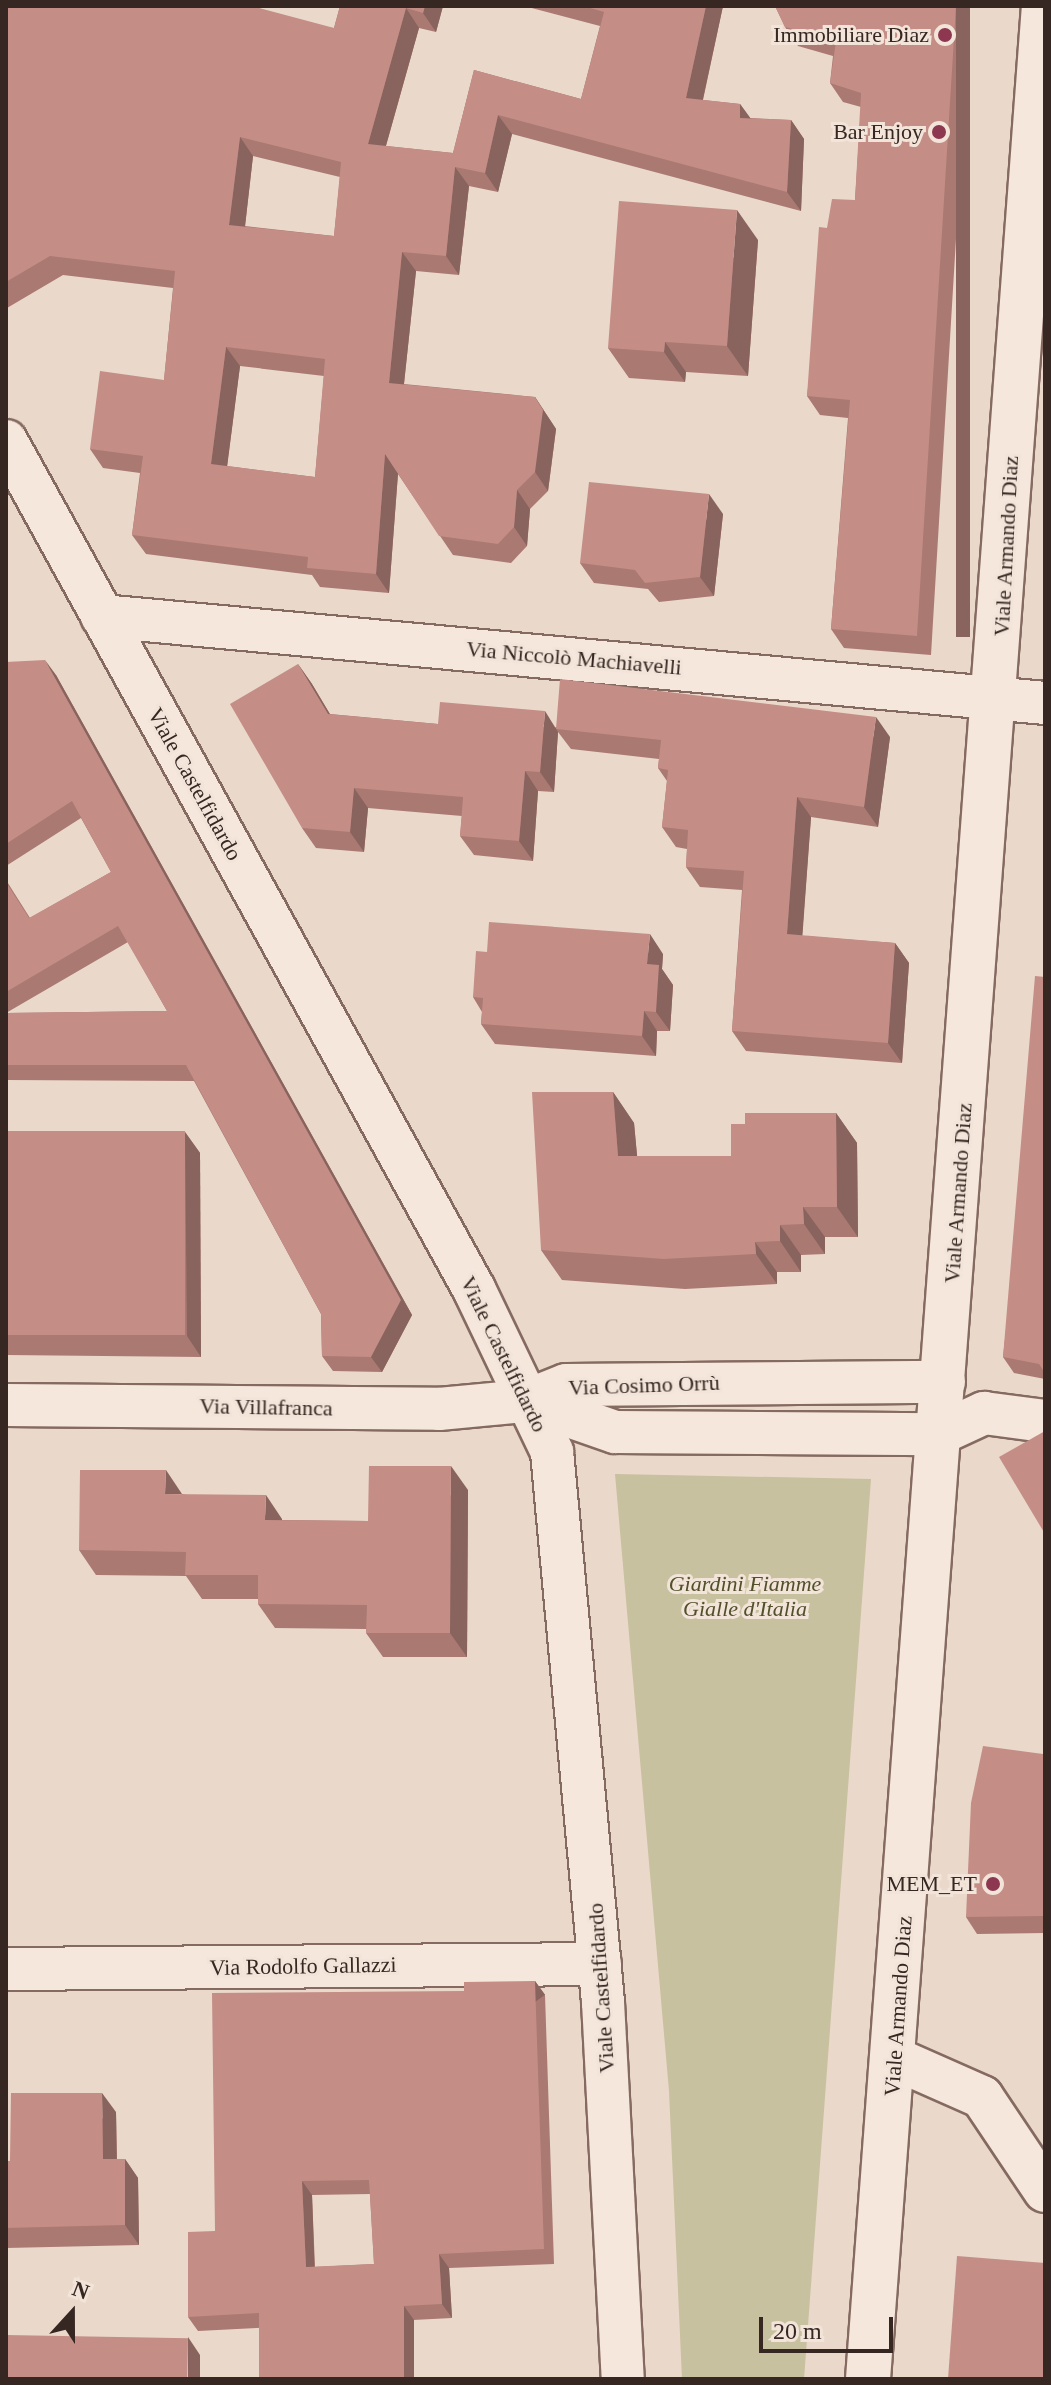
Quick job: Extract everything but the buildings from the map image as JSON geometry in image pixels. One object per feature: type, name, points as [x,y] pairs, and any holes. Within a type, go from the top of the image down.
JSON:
[{"type":"main road","name":"Viale Armando Diaz","points":[[868,2379],[896,2059],[1044,6]]},
{"type":"street","name":"Viale Castelfidardo","points":[[6,441],[474,1289],[552,1452],[600,1964],[623,2379]]},
{"type":"street","name":"Via Niccolò Machiavelli","points":[[102,616],[1045,703]]},
{"type":"street","name":"Via Cosimo Orrù","points":[[526,1401],[566,1385],[944,1382]]},
{"type":"street","name":"Via Cosimo Orrù","points":[[526,1401],[615,1432],[939,1434]]},
{"type":"street","name":"Via Villafranca","points":[[6,1405],[439,1409],[526,1401]]},
{"type":"street","points":[[939,1434],[984,1413],[1045,1421]]},
{"type":"street","name":"Via Rodolfo Gallazzi","points":[[6,1969],[600,1964]]},
{"type":"street","points":[[896,2059],[982,2097],[1045,2191]]},
{"type":"green space","name":"Giardini Fiamme Gialle d'Italia","points":[[615,1474],[871,1479],[804,2379],[682,2379],[669,2091]]},
{"type":"place","name":"Immobiliare Diaz","points":[[945,35]]},
{"type":"place","name":"Bar Enjoy","points":[[939,132]]},
{"type":"place","name":"MEM_ET","points":[[993,1884]]}]
